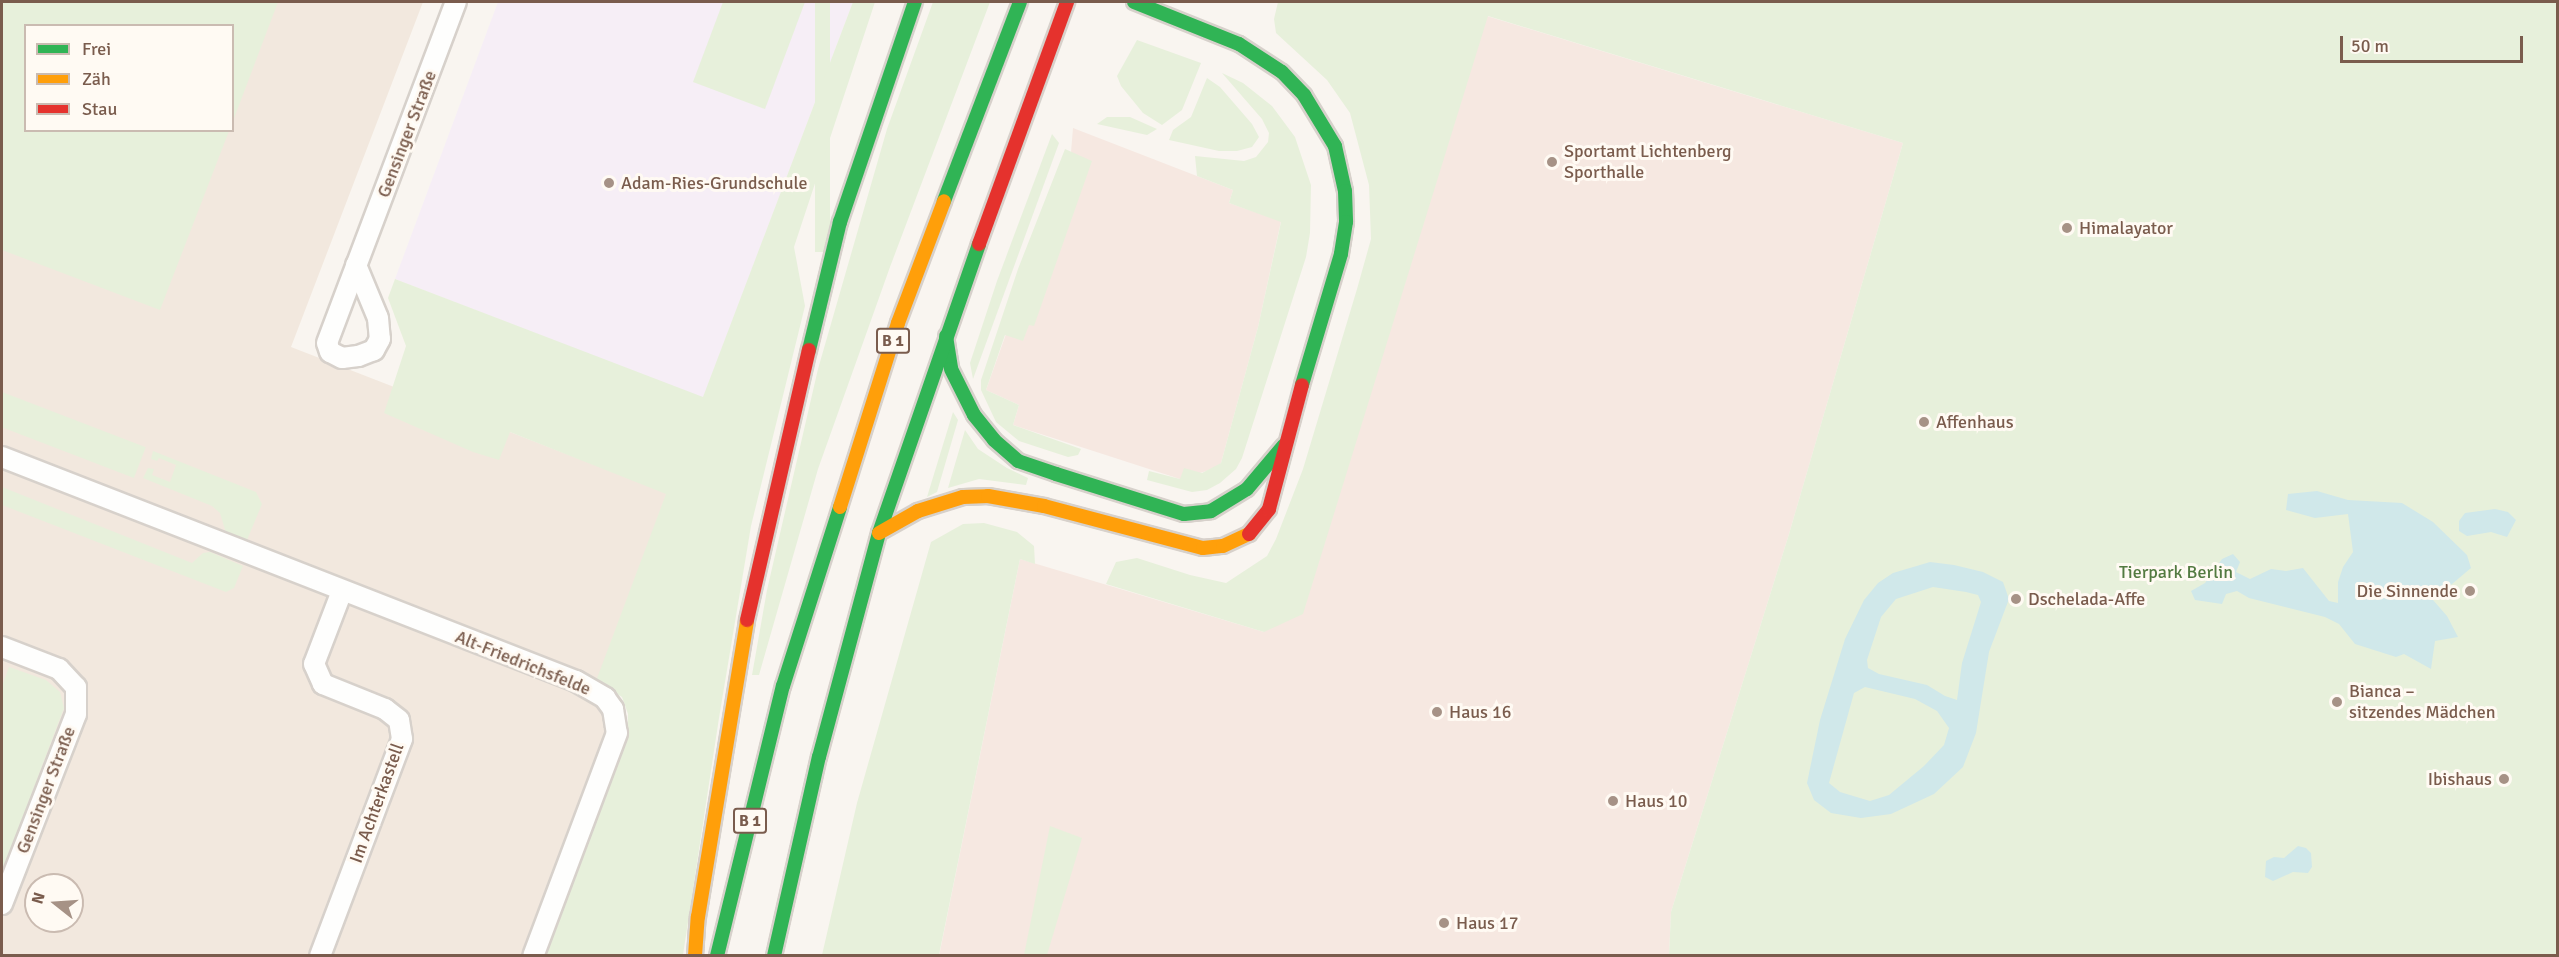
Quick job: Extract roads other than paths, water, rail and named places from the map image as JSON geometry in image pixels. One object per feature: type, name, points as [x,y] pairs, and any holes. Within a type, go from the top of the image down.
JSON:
[{"type":"main road","points":[[695,956],[700,905],[752,589],[840,222],[915,2]]},
{"type":"main road","name":"B 1","points":[[717,956],[783,686],[898,323],[1020,2]]},
{"type":"main road","name":"B 1","points":[[774,956],[819,757],[879,533],[946,334],[1067,2]]},
{"type":"main road","points":[[879,533],[918,511],[963,497],[988,496],[1044,506],[1187,546],[1203,548],[1223,546],[1251,533],[1269,509],[1279,478],[1284,445],[1341,254],[1346,222],[1345,191],[1335,146],[1304,94],[1282,72],[1239,44],[1134,2]]},
{"type":"main road","points":[[946,334],[951,369],[974,415],[994,440],[1018,461],[1027,464],[1184,514],[1211,511],[1247,489],[1284,445]]},
{"type":"street","name":"Gensinger Straße","points":[[356,265],[456,2]]},
{"type":"street","name":"Alt-Friedrichsfelde","points":[[2,457],[576,681],[605,698],[613,709],[617,733],[533,956]]},
{"type":"street","name":"Im Achterkastell","points":[[320,956],[402,739],[399,720],[385,709],[323,684],[314,664],[342,591]]},
{"type":"street","name":"Gensinger Straße","points":[[2,647],[59,669],[75,687],[76,714],[2,904]]},
{"type":"water","points":[[2317,491],[2348,500],[2402,503],[2433,522],[2467,555],[2471,568],[2433,600],[2447,616],[2458,637],[2435,641],[2431,669],[2404,654],[2396,657],[2355,644],[2339,624],[2325,617],[2249,598],[2237,591],[2226,594],[2222,604],[2195,600],[2191,591],[2205,583],[2222,559],[2233,554],[2240,562],[2236,572],[2250,579],[2271,569],[2286,571],[2303,568],[2329,601],[2338,603],[2338,582],[2343,567],[2353,552],[2348,514],[2315,518],[2286,510],[2288,494]]},
{"type":"water","points":[[2495,509],[2508,512],[2516,520],[2507,537],[2491,532],[2467,536],[2459,531],[2459,521],[2465,513]]},
{"type":"water","points":[[1930,562],[1983,572],[2003,582],[2009,599],[1989,652],[1976,733],[1963,767],[1934,794],[1891,814],[1861,818],[1831,813],[1814,800],[1807,783],[1820,720],[1845,639],[1864,600],[1878,583],[1893,573]],"holes":[[[1933,587],[1978,595],[1981,602],[1962,663],[1957,700],[1927,685],[1879,674],[1868,668],[1867,660],[1881,617],[1896,599]],[[1865,687],[1915,699],[1937,711],[1949,728],[1944,745],[1924,766],[1889,795],[1870,801],[1840,792],[1829,783],[1854,693]]]},
{"type":"water","points":[[2298,846],[2306,848],[2311,853],[2312,867],[2308,873],[2293,872],[2273,881],[2265,877],[2266,861],[2274,857],[2284,858]]},
{"type":"place","name":"Sportamt Lichtenberg Sporthalle","points":[[1552,162]]},
{"type":"place","name":"Adam-Ries-Grundschule","points":[[609,183]]},
{"type":"place","name":"Himalayator","points":[[2067,228]]},
{"type":"place","name":"Affenhaus","points":[[1924,422]]},
{"type":"place","name":"Die Sinnende","points":[[2470,591]]},
{"type":"place","name":"Dschelada-Affe","points":[[2016,599]]},
{"type":"place","name":"Bianca – sitzendes Mädchen","points":[[2337,702]]},
{"type":"place","name":"Haus 16","points":[[1437,712]]},
{"type":"place","name":"Ibishaus","points":[[2504,779]]},
{"type":"place","name":"Haus 10","points":[[1613,801]]},
{"type":"place","name":"Haus 17","points":[[1444,923]]},
{"type":"park label","name":"Tierpark Berlin","points":[[2176,572]]}]
